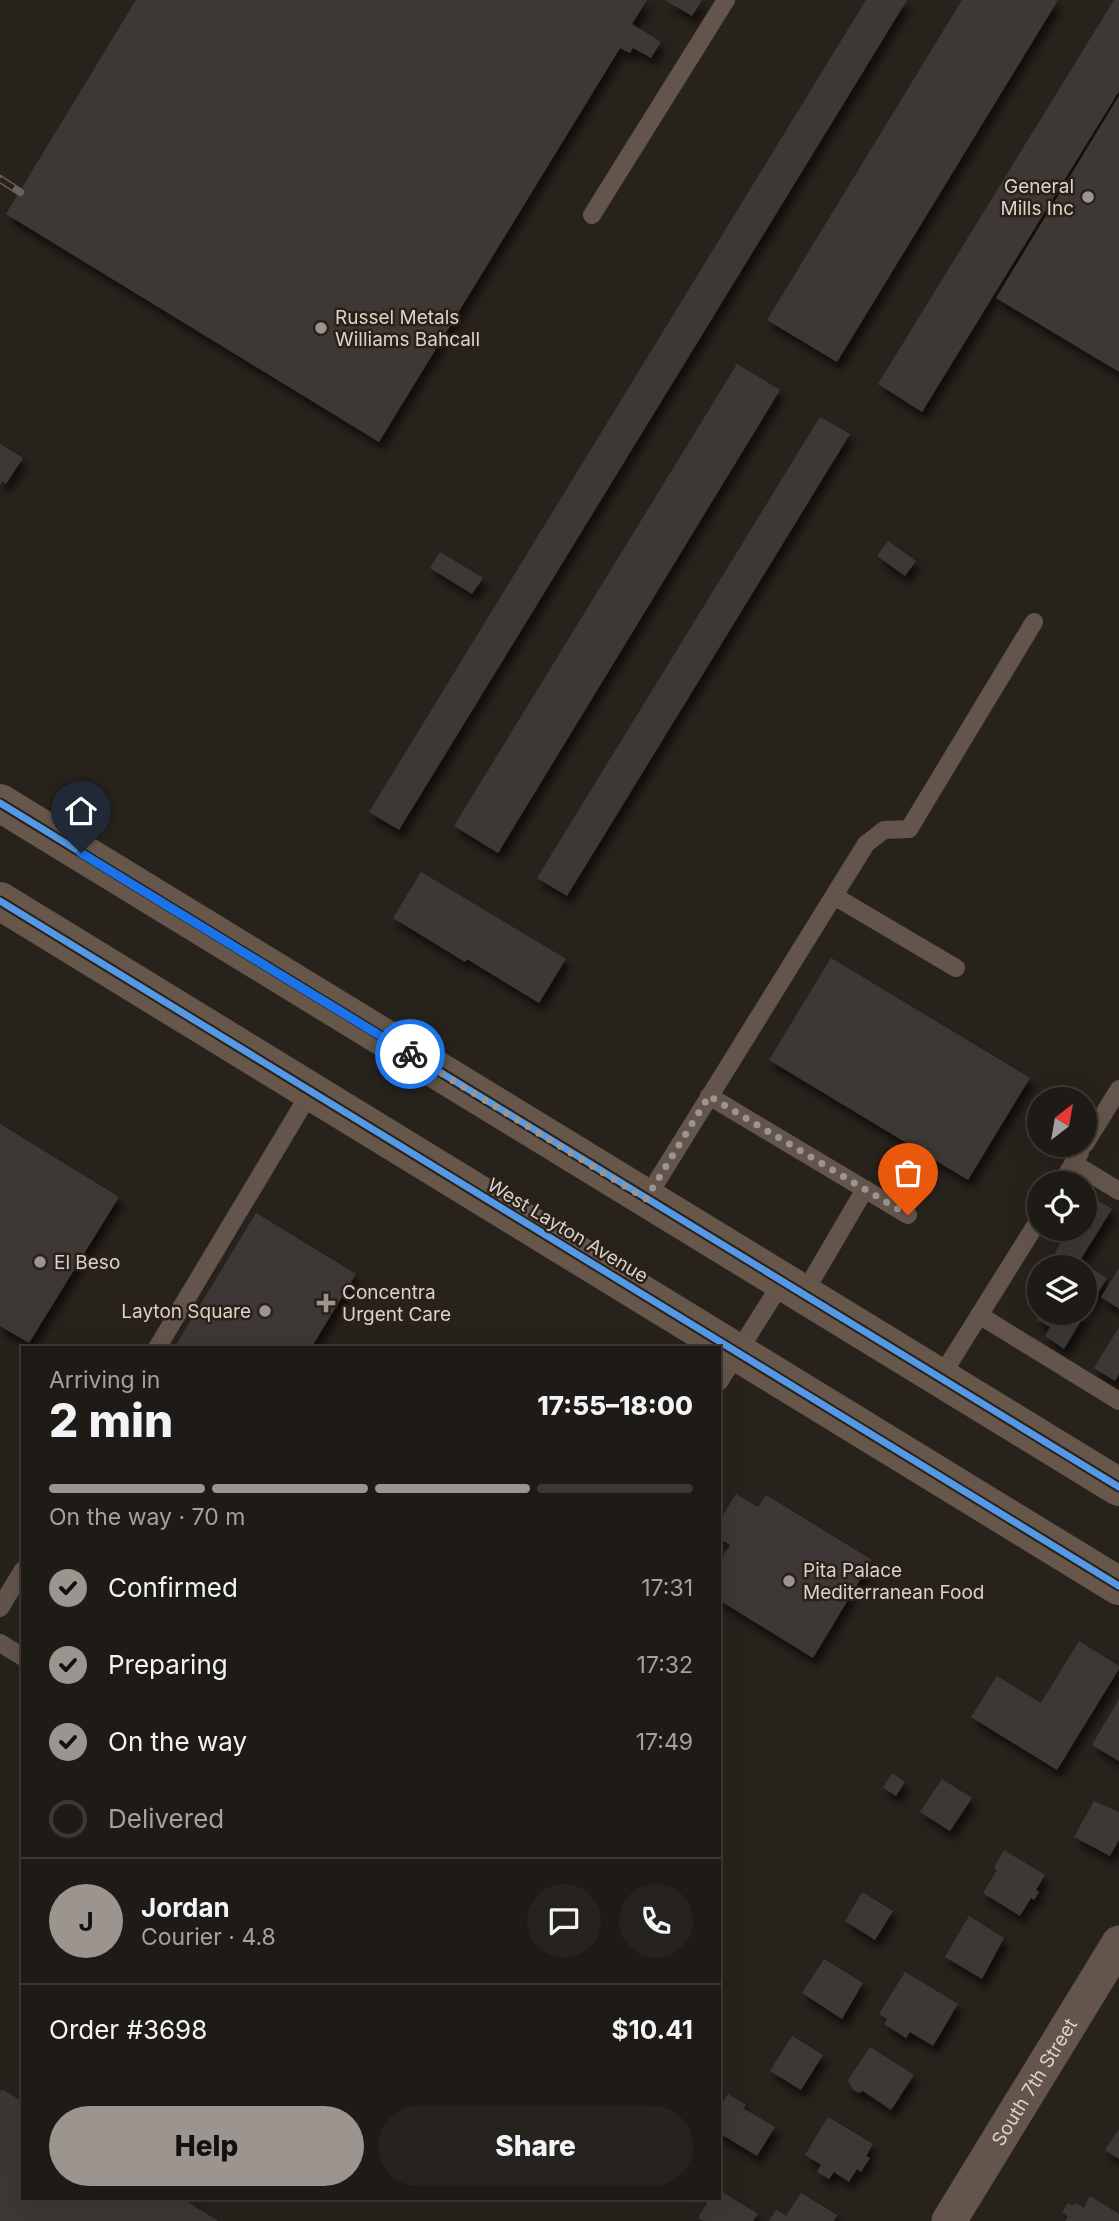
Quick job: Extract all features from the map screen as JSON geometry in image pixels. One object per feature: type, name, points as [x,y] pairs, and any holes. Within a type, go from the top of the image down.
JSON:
[{"type":"main road","points":[[0,803],[1119,1487]]},
{"type":"main road","name":"West Layton Avenue","points":[[0,901],[311,1091],[696,1346]]},
{"type":"main road","name":"West Layton Avenue","points":[[728,1367],[1119,1586]]},
{"type":"street","name":"South 7th Street","points":[[949,2221],[1119,1943]]},
{"type":"lane","points":[[592,215],[726,0]]},
{"type":"lane","points":[[646,1199],[866,844],[884,830],[909,829],[1034,622]]},
{"type":"lane","points":[[834,896],[956,968]]},
{"type":"lane","points":[[1097,1125],[1119,1089]]},
{"type":"lane","points":[[157,1346],[311,1091]]},
{"type":"lane","points":[[709,1096],[908,1215]]},
{"type":"lane","points":[[1068,1171],[1077,1157]]},
{"type":"lane","points":[[1073,1163],[1119,1191]]},
{"type":"lane","points":[[728,1367],[793,1288],[865,1189]]},
{"type":"lane","points":[[940,1378],[1027,1239]]},
{"type":"lane","points":[[979,1315],[1119,1401]]},
{"type":"lane","points":[[0,1608],[21,1573]]},
{"type":"lane","points":[[0,1643],[21,1656]]},
{"type":"building","name":"Russel Metals Williams Bahcall","points":[[136,0],[647,0],[632,24],[661,42],[651,58],[633,48],[630,53],[620,48],[379,442],[6,214]]},
{"type":"building","points":[[665,0],[702,0],[692,16]]},
{"type":"building","points":[[866,0],[907,0],[399,830],[369,812]]},
{"type":"building","points":[[962,0],[1058,0],[837,362],[767,320]]},
{"type":"building","points":[[1114,0],[1119,0],[1119,91],[922,412],[878,384]]},
{"type":"building","name":"General Mills Inc","points":[[1119,96],[1119,372],[996,298]]},
{"type":"building","points":[[737,364],[780,390],[498,853],[454,826]]},
{"type":"building","points":[[820,417],[850,434],[567,896],[537,878]]},
{"type":"building","points":[[0,444],[23,458],[6,484],[2,481],[0,485]]},
{"type":"building","points":[[888,541],[916,561],[905,576],[877,556]]},
{"type":"building","points":[[440,552],[483,578],[472,594],[430,568]]},
{"type":"building","points":[[421,872],[566,959],[539,1003],[393,918]]},
{"type":"building","points":[[831,958],[1030,1078],[968,1180],[769,1060]]},
{"type":"building","name":"El Beso","points":[[0,1124],[119,1197],[29,1343],[0,1326]]},
{"type":"building","points":[[1097,1200],[1112,1209],[1097,1233]]},
{"type":"building","name":"Layton Square","points":[[256,1213],[356,1274],[312,1346],[175,1346]]},
{"type":"building","points":[[1062,1241],[1092,1241],[1083,1255],[1054,1255]]},
{"type":"building","points":[[1119,1268],[1119,1309],[1101,1297]]},
{"type":"building","points":[[1097,1272],[1107,1278],[1097,1295]]},
{"type":"building","points":[[1046,1325],[1079,1325],[1064,1349],[1045,1336],[1050,1327]]},
{"type":"building","points":[[1119,1327],[1119,1374],[1115,1381],[1094,1368]]},
{"type":"building","name":"Pita Palace Mediterranean Food","points":[[736,1494],[758,1507],[766,1495],[872,1560],[813,1658],[721,1601],[721,1560],[730,1545],[721,1539],[721,1519]]},
{"type":"building","points":[[1079,1641],[1119,1666],[1119,1669],[1057,1770],[971,1717],[997,1676],[1041,1703]]},
{"type":"building","points":[[1119,1699],[1119,1761],[1092,1745]]},
{"type":"building","points":[[892,1773],[905,1782],[896,1796],[883,1788]]},
{"type":"building","points":[[942,1779],[972,1798],[950,1831],[920,1812]]},
{"type":"building","points":[[1094,1801],[1119,1812],[1119,1840],[1110,1856],[1074,1837]]},
{"type":"building","points":[[1004,1850],[1045,1875],[1036,1890],[1039,1892],[1034,1900],[1031,1898],[1020,1916],[983,1893],[997,1870],[994,1868]]},
{"type":"building","points":[[862,1892],[893,1911],[875,1940],[845,1921]]},
{"type":"building","points":[[969,1916],[1004,1938],[982,1979],[945,1957]]},
{"type":"building","points":[[824,1959],[863,1983],[842,2019],[802,1993]]},
{"type":"building","points":[[905,1972],[958,2004],[933,2046],[910,2032],[906,2038],[884,2024],[887,2019],[879,2014]]},
{"type":"building","points":[[792,2036],[823,2055],[801,2090],[770,2071]]},
{"type":"building","points":[[870,2047],[914,2075],[891,2110],[863,2091],[859,2093],[852,2089],[848,2080]]},
{"type":"building","points":[[2,2089],[21,2101],[21,2200],[184,2200],[218,2221],[0,2221]]},
{"type":"building","points":[[728,2094],[746,2105],[743,2108],[775,2127],[757,2156],[721,2134],[721,2105]]},
{"type":"building","points":[[828,2117],[873,2144],[866,2156],[870,2158],[861,2172],[857,2169],[849,2182],[834,2172],[829,2179],[817,2172],[821,2165],[805,2155]]},
{"type":"building","points":[[1119,2129],[1119,2159],[1105,2150]]},
{"type":"building","points":[[721,2191],[758,2214],[753,2221],[704,2221],[698,2218],[709,2200],[721,2200]]},
{"type":"building","points":[[801,2193],[837,2215],[834,2221],[769,2221],[776,2210],[786,2216]]},
{"type":"building","points":[[1090,2196],[1119,2214],[1119,2221],[1065,2221],[1068,2216],[1062,2212],[1068,2203],[1084,2208]]},
{"type":"railway","points":[[0,179],[20,192]]},
{"type":"cycle path","points":[[0,803],[1119,1487]]},
{"type":"cycle path","points":[[0,901],[1119,1586]]},
{"type":"way so far","points":[[410,1054],[646,1199],[709,1096],[908,1215]]},
{"type":"place","name":"General Mills Inc","points":[[1088,197]]},
{"type":"place","name":"Russel Metals Williams Bahcall","points":[[321,328]]},
{"type":"place","name":"El Beso","points":[[40,1262]]},
{"type":"place","name":"Concentra Urgent Care","points":[[326,1303]]},
{"type":"place","name":"Layton Square","points":[[265,1311]]},
{"type":"place","name":"Pita Palace Mediterranean Food","points":[[789,1581]]},
{"type":"route","points":[[81,853],[410,1054]]}]
